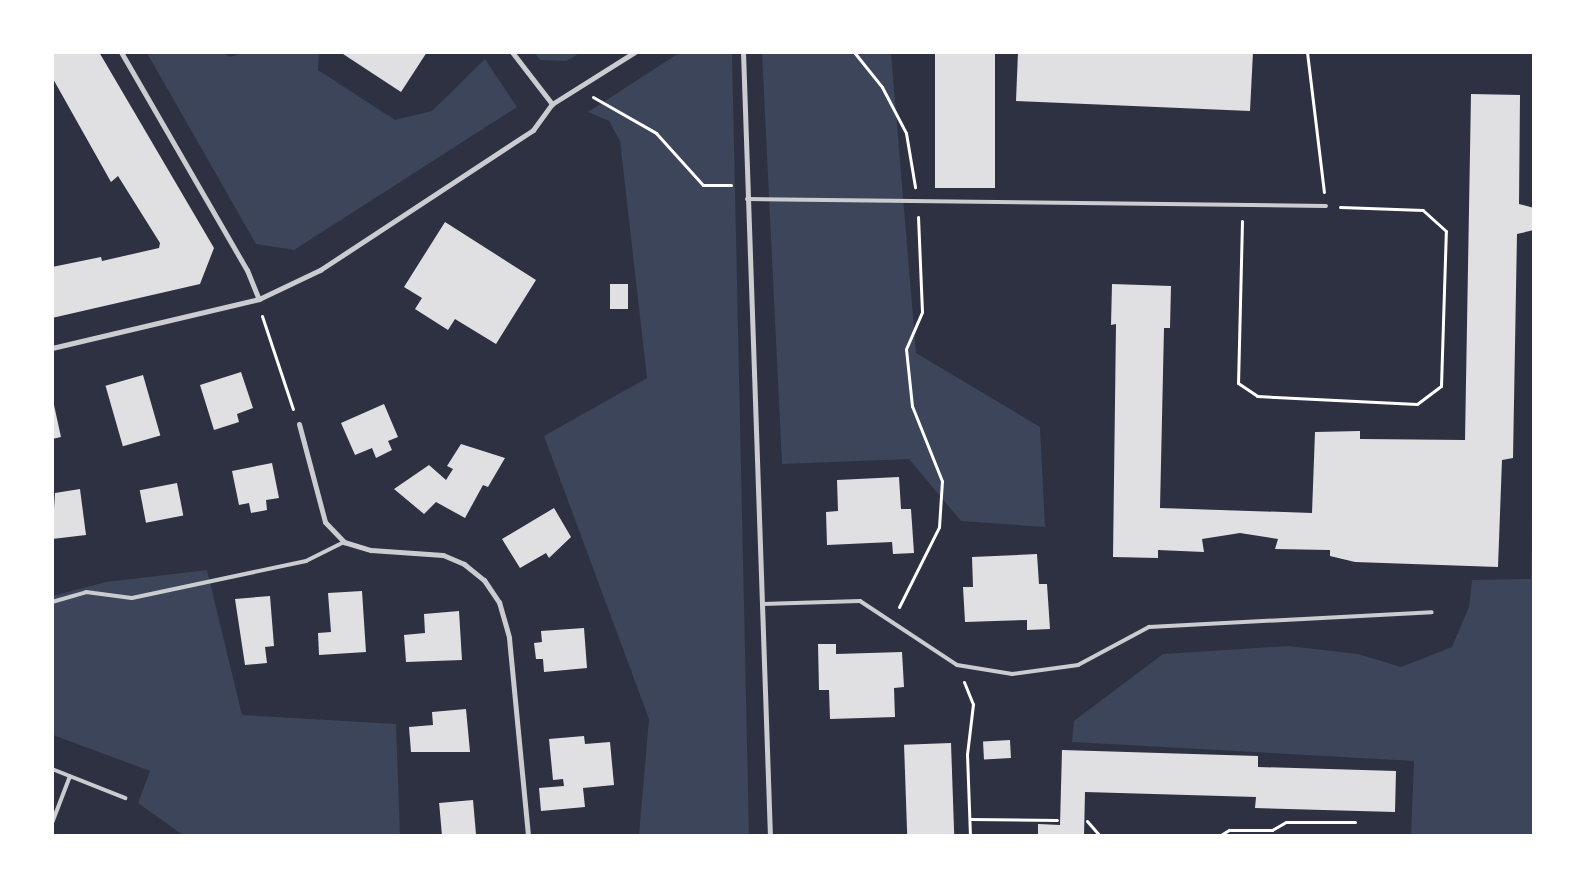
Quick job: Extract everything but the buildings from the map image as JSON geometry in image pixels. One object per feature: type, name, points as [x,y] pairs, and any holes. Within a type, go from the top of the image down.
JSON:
[{"type":"street","points":[[121,52],[248,270],[259,299]]},
{"type":"street","points":[[512,52],[552,104]]},
{"type":"street","points":[[52,348],[259,299],[320,270],[533,130],[552,104],[579,89],[634,52]]},
{"type":"street","points":[[743,52],[770,836]]},
{"type":"street","points":[[299,424],[326,522],[344,542],[371,550],[443,555],[471,569],[499,602],[509,638],[528,836]]},
{"type":"lane","points":[[747,199],[918,204],[1326,206]]},
{"type":"lane","points":[[52,602],[86,592],[132,598],[306,561],[344,542]]},
{"type":"lane","points":[[762,604],[860,601],[958,665],[1012,674],[1078,665],[1149,627],[1432,612]]},
{"type":"lane","points":[[52,769],[125,798]]},
{"type":"lane","points":[[52,822],[70,776]]},
{"type":"path","points":[[854,52],[882,87],[906,134],[918,204],[922,312],[906,349],[912,406],[942,481],[939,527],[891,620]]},
{"type":"path","points":[[1242,206],[1238,383],[1257,396],[1418,404],[1441,386],[1446,231],[1423,210],[1326,206],[1308,52]]},
{"type":"path","points":[[579,89],[656,133],[703,185],[747,186]]},
{"type":"path","points":[[265,332],[299,424]]},
{"type":"path","points":[[958,665],[973,704],[967,754],[970,836]]},
{"type":"path","points":[[970,819],[1057,820]]},
{"type":"path","points":[[1087,821],[1100,836]]},
{"type":"path","points":[[1219,836],[1229,830],[1272,830],[1286,822],[1355,822]]},
{"type":"shaded area","points":[[244,52],[319,53],[318,70],[395,120],[432,111],[485,59],[517,107],[294,250],[256,244],[147,53],[224,53],[230,57]]},
{"type":"shaded area","points":[[535,53],[580,53],[566,61],[540,60]]},
{"type":"shaded area","points":[[679,53],[732,53],[749,835],[639,835],[649,719],[544,436],[647,378],[620,141],[609,121],[588,112]]},
{"type":"shaded area","points":[[762,53],[891,53],[916,353],[1040,427],[1045,527],[961,521],[909,459],[782,464]]},
{"type":"shaded area","points":[[1533,438],[1533,835],[1411,835],[1414,761],[1072,742],[1074,721],[1163,654],[1288,646],[1358,654],[1401,667],[1452,647],[1469,607],[1472,580],[1531,579]]},
{"type":"shaded area","points":[[207,570],[242,715],[396,724],[400,835],[183,835],[138,803],[150,771],[53,735],[52,596],[106,582]]}]
